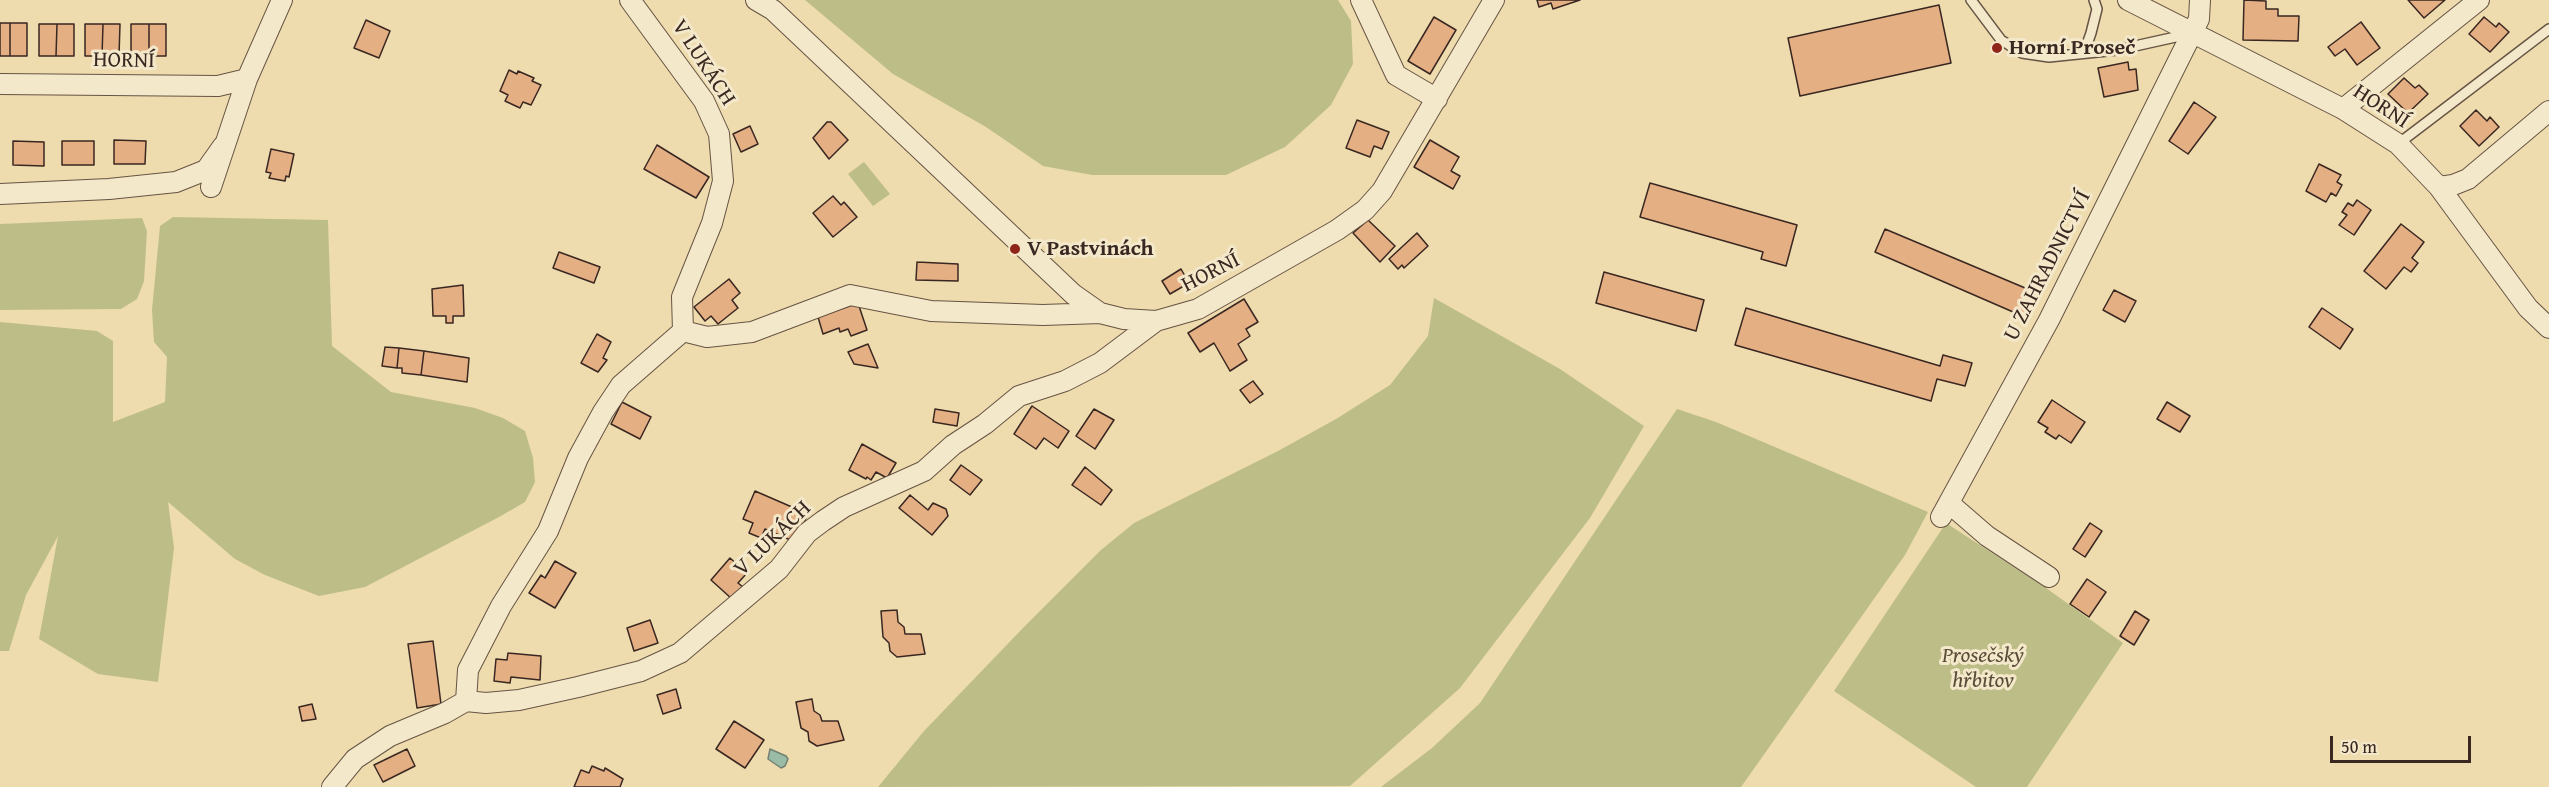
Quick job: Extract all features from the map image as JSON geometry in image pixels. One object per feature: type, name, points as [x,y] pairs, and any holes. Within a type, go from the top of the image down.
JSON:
[{"type":"street","points":[[0,194],[109,189],[176,182],[206,170],[222,146],[247,79],[282,0]]},
{"type":"street","name":"V LUKÁCH","points":[[630,0],[704,101],[719,134],[723,181],[712,223],[682,297],[683,330]]},
{"type":"street","name":"HORNÍ","points":[[756,0],[773,10],[1073,294],[1100,313],[1124,319],[1156,321],[1198,309],[1337,230],[1365,210],[1382,191],[1494,0]]},
{"type":"street","points":[[1361,0],[1396,75],[1437,99]]},
{"type":"street","name":"HORNÍ","points":[[2128,0],[2343,109],[2398,144],[2439,187],[2528,308],[2549,328]]},
{"type":"street","name":"U ZAHRADNICTVÍ","points":[[2049,577],[1945,511],[2049,320],[2199,19],[2200,0]]},
{"type":"street","points":[[2343,109],[2479,0]]},
{"type":"street","name":"HORNÍ","points":[[0,84],[218,86],[247,79]]},
{"type":"street","points":[[2439,187],[2468,179],[2549,111]]},
{"type":"street","points":[[211,187],[219,170],[222,146]]},
{"type":"street","points":[[466,701],[468,670],[501,606],[548,531],[578,458],[603,412],[621,385],[683,330],[707,337],[752,332],[850,295],[931,311],[1043,315],[1100,313]]},
{"type":"street","name":"V LUKÁCH","points":[[332,787],[355,759],[390,736],[466,701],[486,703],[519,700],[578,687],[641,671],[680,653],[778,569],[807,533],[823,521],[844,507],[924,471],[954,444],[985,424],[1019,396],[1065,381],[1100,363],[1156,321]]},
{"type":"lane","points":[[1971,0],[2001,40],[2022,53],[2049,57],[2117,50],[2191,33]]},
{"type":"lane","points":[[2067,55],[2086,47],[2097,9],[2094,0]]},
{"type":"lane","points":[[2398,144],[2549,29]]},
{"type":"green space","points":[[805,0],[1338,0],[1351,21],[1353,64],[1331,105],[1285,147],[1226,175],[1092,175],[1043,166],[986,127],[893,74]]},
{"type":"green space","points":[[864,162],[890,194],[873,206],[848,174]]},
{"type":"green space","points":[[173,217],[328,220],[332,346],[391,392],[475,408],[503,418],[525,431],[533,458],[535,482],[525,502],[499,517],[365,587],[319,596],[265,575],[235,559],[168,502],[174,548],[158,682],[98,674],[39,639],[58,536],[26,595],[9,651],[0,651],[0,322],[97,331],[113,341],[113,422],[165,402],[167,357],[154,342],[152,310],[160,226]]},
{"type":"green space","points":[[142,218],[147,231],[144,281],[137,299],[121,309],[0,310],[0,224]]},
{"type":"green space","points":[[1434,298],[1560,369],[1644,426],[1590,518],[1460,688],[1350,786],[878,787],[924,731],[1023,628],[1101,550],[1134,523],[1278,451],[1336,419],[1390,385],[1428,336]]},
{"type":"green space","points":[[1677,409],[1716,422],[1928,512],[1905,555],[1741,787],[1381,787],[1432,748],[1480,703]]},
{"type":"green space","name":"Prosečský hřbitov","points":[[1946,523],[2046,588],[2123,643],[2027,787],[1976,787],[1834,691]]},
{"type":"shaded area","points":[[770,749],[786,756],[788,759],[785,766],[781,768],[768,759]]},
{"type":"building","points":[[1537,0],[1580,0],[1553,9],[1551,3],[1539,7]]},
{"type":"building","points":[[2244,0],[2266,1],[2266,9],[2278,9],[2278,16],[2299,16],[2298,41],[2243,40]]},
{"type":"building","points":[[2408,0],[2445,0],[2424,18]]},
{"type":"building","points":[[1939,5],[1951,63],[1800,96],[1788,38]]},
{"type":"building","points":[[1434,17],[1456,30],[1430,74],[1408,61]]},
{"type":"building","points":[[2484,17],[2496,27],[2499,23],[2509,32],[2490,52],[2469,34]]},
{"type":"building","points":[[366,20],[390,31],[379,58],[354,48]]},
{"type":"building","points":[[2361,22],[2380,48],[2357,65],[2345,49],[2335,56],[2328,47]]},
{"type":"building","points":[[0,23],[10,23],[10,56],[0,56]]},
{"type":"building","points":[[10,23],[27,23],[27,56],[10,56]]},
{"type":"building","points":[[39,24],[57,24],[56,56],[39,56]]},
{"type":"building","points":[[57,24],[74,24],[74,56],[56,56]]},
{"type":"building","points":[[85,24],[103,24],[102,56],[85,56]]},
{"type":"building","points":[[103,24],[120,24],[119,56],[102,56]]},
{"type":"building","points":[[131,24],[149,24],[149,56],[131,56]]},
{"type":"building","points":[[149,24],[166,24],[166,56],[149,56]]},
{"type":"building","points":[[2128,62],[2129,70],[2136,69],[2138,90],[2104,97],[2098,68]]},
{"type":"building","points":[[509,70],[534,78],[532,81],[541,85],[531,105],[523,102],[520,108],[505,101],[508,95],[500,91]]},
{"type":"building","points":[[2404,78],[2415,88],[2419,85],[2428,94],[2408,113],[2388,94]]},
{"type":"building","points":[[2194,102],[2216,117],[2188,154],[2169,141]]},
{"type":"building","points":[[2476,110],[2487,121],[2490,117],[2499,127],[2479,146],[2460,126]]},
{"type":"building","points":[[1357,120],[1389,132],[1382,149],[1374,146],[1370,157],[1346,148]]},
{"type":"building","points":[[827,122],[831,122],[848,140],[829,159],[813,138]]},
{"type":"building","points":[[750,126],[758,144],[741,152],[733,134]]},
{"type":"building","points":[[114,140],[146,141],[145,164],[114,164]]},
{"type":"building","points":[[1430,140],[1459,157],[1451,171],[1460,176],[1453,189],[1414,167]]},
{"type":"building","points":[[13,141],[44,142],[44,166],[13,165]]},
{"type":"building","points":[[62,141],[94,141],[94,165],[62,165]]},
{"type":"building","points":[[657,145],[709,177],[696,198],[644,169]]},
{"type":"building","points":[[271,149],[294,154],[289,177],[286,176],[285,181],[269,178],[271,173],[266,172]]},
{"type":"building","points":[[2319,164],[2341,175],[2337,182],[2342,185],[2336,196],[2331,193],[2326,202],[2306,191]]},
{"type":"building","points":[[1650,183],[1797,225],[1786,266],[1761,259],[1763,252],[1640,217]]},
{"type":"building","points":[[833,196],[841,205],[844,202],[857,217],[833,237],[813,213]]},
{"type":"building","points":[[2357,200],[2371,210],[2354,235],[2339,225],[2347,215],[2342,212],[2348,203],[2353,206]]},
{"type":"building","points":[[1368,220],[1395,246],[1380,262],[1353,233]]},
{"type":"building","points":[[2401,224],[2424,242],[2412,258],[2418,263],[2411,272],[2404,267],[2386,289],[2364,271]]},
{"type":"building","points":[[1885,229],[2037,293],[2027,318],[1875,252]]},
{"type":"building","points":[[1417,233],[1428,246],[1404,268],[1402,265],[1398,269],[1389,259]]},
{"type":"building","points":[[559,252],[600,267],[594,283],[553,268]]},
{"type":"building","points":[[917,262],[958,264],[958,281],[916,280]]},
{"type":"building","points":[[1181,269],[1189,283],[1170,294],[1162,281]]},
{"type":"building","points":[[1604,272],[1704,300],[1696,331],[1596,303]]},
{"type":"building","points":[[729,279],[740,293],[732,300],[738,308],[718,324],[711,316],[705,321],[694,307]]},
{"type":"building","points":[[463,285],[464,316],[453,316],[453,323],[446,323],[446,316],[433,316],[432,289]]},
{"type":"building","points":[[2114,290],[2136,301],[2125,322],[2103,310]]},
{"type":"building","points":[[1244,299],[1258,322],[1246,329],[1250,336],[1238,344],[1247,360],[1230,371],[1214,343],[1200,352],[1188,333]]},
{"type":"building","points":[[858,303],[867,330],[851,336],[848,329],[840,332],[839,328],[823,334],[818,317]]},
{"type":"building","points":[[1746,308],[1940,366],[1943,355],[1972,363],[1965,386],[1937,379],[1931,401],[1735,345]]},
{"type":"building","points":[[2322,308],[2353,329],[2340,349],[2309,327]]},
{"type":"building","points":[[597,334],[611,342],[603,358],[607,360],[598,372],[581,363]]},
{"type":"building","points":[[868,344],[878,368],[854,364],[848,352]]},
{"type":"building","points":[[385,347],[399,348],[397,368],[382,366]]},
{"type":"building","points":[[399,348],[424,351],[421,375],[402,373],[402,368],[397,368]]},
{"type":"building","points":[[424,351],[469,358],[467,382],[421,375]]},
{"type":"building","points":[[1253,381],[1263,394],[1250,403],[1240,390]]},
{"type":"building","points":[[2052,400],[2085,422],[2071,443],[2059,435],[2056,439],[2045,432],[2048,428],[2038,422]]},
{"type":"building","points":[[622,402],[651,417],[640,439],[611,424]]},
{"type":"building","points":[[2167,402],[2190,416],[2180,432],[2157,419]]},
{"type":"building","points":[[1032,406],[1069,431],[1058,448],[1044,438],[1036,449],[1014,434]]},
{"type":"building","points":[[935,409],[959,413],[957,426],[933,422]]},
{"type":"building","points":[[1094,409],[1114,420],[1095,449],[1076,436]]},
{"type":"building","points":[[862,444],[896,463],[887,478],[876,472],[871,480],[867,477],[866,479],[849,470]]},
{"type":"building","points":[[961,465],[982,480],[970,495],[950,480]]},
{"type":"building","points":[[1085,467],[1112,490],[1101,505],[1072,485]]},
{"type":"building","points":[[755,491],[808,514],[795,542],[765,529],[761,538],[749,533],[753,523],[743,519]]},
{"type":"building","points":[[910,495],[928,510],[933,503],[946,509],[948,516],[932,535],[899,508]]},
{"type":"building","points":[[2090,523],[2102,531],[2085,557],[2073,549]]},
{"type":"building","points":[[730,558],[747,573],[738,583],[743,587],[732,599],[711,580]]},
{"type":"building","points":[[555,561],[576,573],[555,608],[529,593],[541,575],[545,578]]},
{"type":"building","points":[[2087,579],[2106,592],[2089,617],[2070,604]]},
{"type":"building","points":[[897,610],[898,622],[904,627],[905,634],[921,634],[925,654],[897,657],[890,651],[889,643],[883,637],[881,611]]},
{"type":"building","points":[[2135,611],[2149,620],[2134,645],[2120,636]]},
{"type":"building","points":[[650,620],[658,643],[634,651],[627,628]]},
{"type":"building","points":[[433,641],[441,704],[417,708],[408,644]]},
{"type":"building","points":[[508,653],[541,656],[540,680],[511,677],[510,683],[494,681],[496,659],[507,660]]},
{"type":"building","points":[[676,689],[681,708],[663,714],[657,695]]},
{"type":"building","points":[[812,699],[814,711],[820,715],[822,721],[838,721],[844,740],[817,746],[809,741],[808,732],[801,728],[796,702]]},
{"type":"building","points":[[312,704],[316,719],[302,721],[299,707]]},
{"type":"building","points":[[734,721],[764,740],[745,768],[716,749]]},
{"type":"building","points":[[407,749],[415,766],[383,782],[374,765]]},
{"type":"building","points":[[592,766],[604,771],[605,768],[623,779],[620,787],[574,787],[581,770],[589,773]]},
{"type":"place","name":"Horní Proseč","points":[[1997,48]]},
{"type":"place","name":"V Pastvinách","points":[[1015,249]]}]
